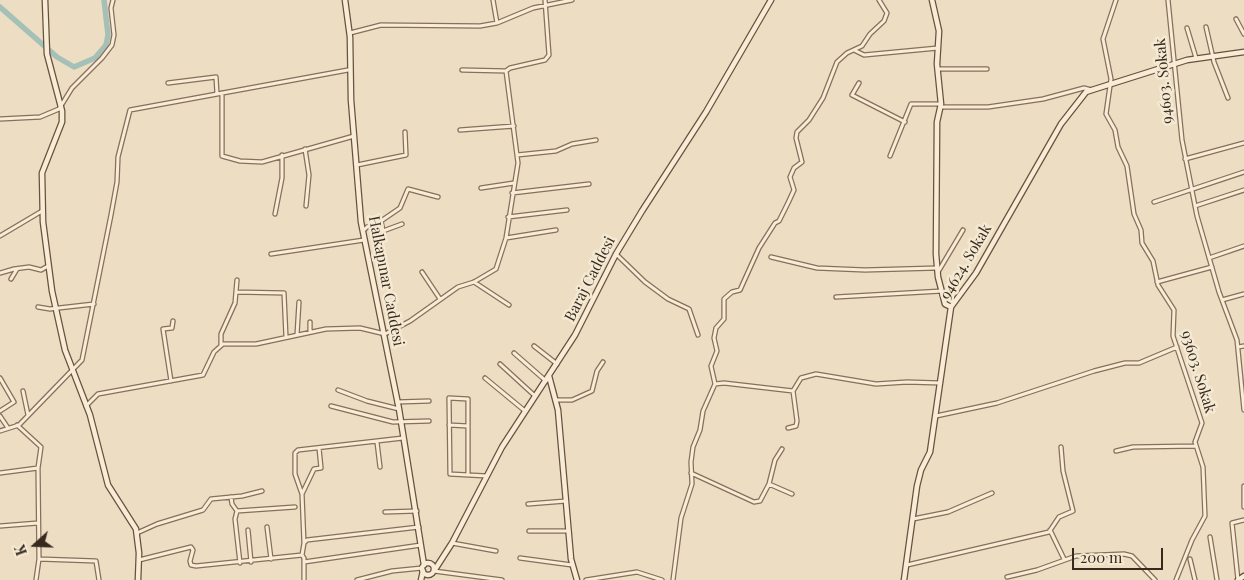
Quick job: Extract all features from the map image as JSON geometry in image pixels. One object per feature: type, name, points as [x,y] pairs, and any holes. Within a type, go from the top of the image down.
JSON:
[{"type":"street","points":[[44,0],[47,54],[61,106],[62,122],[42,173],[42,211],[48,266],[65,350],[86,406],[108,486],[136,529],[139,560],[138,580]]},
{"type":"street","points":[[0,120],[40,117],[48,115],[61,106],[72,88],[102,58],[112,45],[114,35],[111,8],[113,0]]},
{"type":"street","name":"Halkapınar Caddesi","points":[[345,0],[350,33],[351,100],[364,240],[399,409],[417,510],[423,568]]},
{"type":"street","points":[[493,0],[497,23]]},
{"type":"street","points":[[462,70],[506,71],[510,68],[545,60],[549,55],[545,0]]},
{"type":"street","points":[[350,33],[381,26],[480,26],[497,23],[545,5],[572,0]]},
{"type":"street","name":"Baraj Caddesi","points":[[428,580],[452,543],[486,476],[525,411],[575,335],[616,254],[660,180],[706,112],[771,0]]},
{"type":"street","points":[[673,580],[677,538],[692,484],[693,447],[700,430],[703,411],[715,384],[711,366],[717,351],[714,338],[716,328],[724,319],[724,299],[732,292],[740,290],[759,248],[775,223],[779,221],[788,203],[794,190],[790,177],[794,168],[802,162],[796,138],[797,132],[809,120],[822,98],[837,62],[862,46],[870,34],[884,21],[886,13],[879,0]]},
{"type":"street","points":[[932,0],[939,31],[938,69],[941,106],[937,122],[937,270],[945,304],[951,307]]},
{"type":"street","name":"93603. Sokak","points":[[1116,0],[1103,39],[1111,83],[1106,114],[1115,130],[1118,147],[1127,166],[1134,214],[1143,245],[1153,261],[1157,282],[1174,310],[1172,332],[1202,424],[1195,439],[1202,467],[1204,516],[1189,546],[1176,580]]},
{"type":"street","name":"94603. Sokak","points":[[1168,0],[1178,121],[1185,159],[1209,258],[1222,300],[1236,335],[1244,410]]},
{"type":"street","points":[[1236,19],[1244,34]]},
{"type":"street","points":[[1206,27],[1213,56],[1228,98]]},
{"type":"street","points":[[1187,28],[1196,58]]},
{"type":"street","points":[[854,50],[864,55],[938,48]]},
{"type":"street","name":"94624. Sokak","points":[[903,580],[907,565],[917,486],[921,470],[930,452],[951,307],[976,273],[1061,124],[1086,92],[1196,58],[1244,52]]},
{"type":"street","points":[[938,69],[987,69]]},
{"type":"street","points":[[0,431],[16,426],[28,416],[82,360],[117,182],[118,157],[130,110],[348,70]]},
{"type":"street","points":[[86,406],[98,394],[203,375],[214,352],[221,345],[256,344],[310,332],[360,328],[384,334],[404,325],[458,286],[474,282],[496,269],[506,238],[517,154],[506,71]]},
{"type":"street","points":[[168,83],[216,77],[217,94]]},
{"type":"street","points":[[859,83],[852,95],[905,122]]},
{"type":"street","points":[[890,156],[911,104],[988,108],[1043,99],[1084,88],[1092,90]]},
{"type":"street","points":[[222,93],[222,156],[240,161],[262,162],[354,136]]},
{"type":"street","points":[[460,130],[514,126]]},
{"type":"street","points":[[357,165],[406,155],[404,132]]},
{"type":"street","points":[[517,154],[556,151],[572,144],[596,140]]},
{"type":"street","points":[[1185,159],[1244,143]]},
{"type":"street","points":[[305,149],[309,175],[306,206]]},
{"type":"street","points":[[275,214],[282,178],[282,155]]},
{"type":"street","points":[[1154,202],[1244,172]]},
{"type":"street","points":[[481,188],[514,183]]},
{"type":"street","points":[[512,194],[589,184]]},
{"type":"street","points":[[363,232],[367,227],[381,221],[400,208],[408,189],[438,197]]},
{"type":"street","points":[[1195,206],[1244,190]]},
{"type":"street","points":[[508,217],[567,210]]},
{"type":"street","points":[[0,236],[42,211]]},
{"type":"street","points":[[381,221],[383,231],[402,224]]},
{"type":"street","points":[[506,238],[556,230]]},
{"type":"street","points":[[937,270],[963,230]]},
{"type":"street","points":[[271,254],[364,240]]},
{"type":"street","points":[[1209,258],[1244,246]]},
{"type":"street","points":[[616,254],[645,282],[668,299],[689,309],[698,335]]},
{"type":"street","points":[[771,257],[817,268],[937,270]]},
{"type":"street","points":[[0,273],[29,267],[41,270],[48,266]]},
{"type":"street","points":[[1157,282],[1212,267]]},
{"type":"street","points":[[11,279],[17,269]]},
{"type":"street","points":[[422,272],[440,299]]},
{"type":"street","points":[[221,345],[221,334],[235,303],[237,280]]},
{"type":"street","points":[[474,282],[509,305]]},
{"type":"street","points":[[836,296],[942,291]]},
{"type":"street","points":[[236,292],[284,293],[286,337]]},
{"type":"street","points":[[1222,300],[1244,294]]},
{"type":"street","points":[[298,335],[299,302]]},
{"type":"street","points":[[38,307],[50,309],[94,304]]},
{"type":"street","points":[[171,381],[163,329],[172,328],[173,321]]},
{"type":"street","points":[[310,322],[310,332]]},
{"type":"street","points":[[534,346],[557,364]]},
{"type":"street","points":[[1238,347],[1244,346]]},
{"type":"street","points":[[936,416],[1006,401],[1094,371],[1125,363],[1139,363],[1177,348]]},
{"type":"street","points":[[514,353],[546,381]]},
{"type":"street","points":[[556,400],[572,400],[592,391],[597,370],[603,362]]},
{"type":"street","points":[[500,364],[535,396]]},
{"type":"street","points":[[788,428],[796,426],[798,420],[792,391],[801,378],[816,374],[876,384],[907,382],[941,384]]},
{"type":"street","points":[[549,376],[556,400],[572,565],[576,580]]},
{"type":"street","points":[[0,378],[14,402],[0,411]]},
{"type":"street","points":[[485,378],[525,411]]},
{"type":"street","points":[[715,384],[724,383],[792,391]]},
{"type":"street","points":[[338,390],[367,401],[399,409]]},
{"type":"street","points":[[23,391],[28,416]]},
{"type":"street","points":[[468,474],[468,399],[449,398],[450,474],[486,476]]},
{"type":"street","points":[[397,402],[429,401]]},
{"type":"street","points":[[331,406],[401,423],[429,421]]},
{"type":"street","points":[[0,416],[8,428]]},
{"type":"street","points":[[449,425],[468,426]]},
{"type":"street","points":[[16,426],[41,447],[38,468],[39,559],[36,580]]},
{"type":"street","points":[[304,580],[302,494],[295,474],[295,453],[298,450],[404,438]]},
{"type":"street","points":[[377,442],[380,467]]},
{"type":"street","points":[[1116,451],[1133,447],[1196,446]]},
{"type":"street","points":[[907,565],[1048,532],[1059,517],[1073,511],[1060,447]]},
{"type":"street","points":[[302,494],[314,470],[321,468],[319,448]]},
{"type":"street","points":[[691,474],[754,502],[760,501],[768,484],[775,460],[782,449]]},
{"type":"street","points":[[0,473],[38,468]]},
{"type":"street","points":[[768,484],[792,494]]},
{"type":"street","points":[[1244,486],[1244,507]]},
{"type":"street","points":[[137,533],[157,524],[203,510],[211,499],[262,491]]},
{"type":"street","points":[[913,519],[948,512],[992,493]]},
{"type":"street","points":[[231,497],[236,511],[235,519],[240,563]]},
{"type":"street","points":[[528,504],[566,501]]},
{"type":"street","points":[[236,511],[295,507]]},
{"type":"street","points":[[385,512],[417,510]]},
{"type":"street","points":[[1244,520],[1232,523],[1238,580],[1244,576]]},
{"type":"street","points":[[0,531],[1,526],[38,523]]},
{"type":"street","points":[[267,527],[271,559]]},
{"type":"street","points":[[304,543],[308,540],[419,527]]},
{"type":"street","points":[[1050,529],[1064,559]]},
{"type":"street","points":[[248,530],[251,562]]},
{"type":"street","points":[[528,531],[569,531]]},
{"type":"street","points":[[1210,537],[1217,580]]},
{"type":"street","points":[[452,543],[496,551]]},
{"type":"street","points":[[304,562],[421,545]]},
{"type":"street","points":[[139,560],[191,547],[193,550],[190,561],[192,565],[196,566],[251,562],[302,555]]},
{"type":"street","points":[[1007,577],[1036,570],[1076,556],[1124,554],[1132,556],[1155,580]]},
{"type":"street","points":[[520,558],[572,565]]},
{"type":"street","points":[[39,559],[96,561],[99,580]]},
{"type":"street","points":[[1190,559],[1195,580]]},
{"type":"street","points":[[357,580],[392,571],[423,568],[432,565],[433,572]]},
{"type":"street","points":[[423,568],[428,575],[433,572],[502,580]]},
{"type":"street","points":[[421,580],[423,568]]},
{"type":"street","points":[[586,580],[637,572],[662,580]]},
{"type":"street","points":[[623,573],[623,580]]},
{"type":"waterway","points":[[0,7],[57,57],[74,67],[95,58],[106,45],[108,35],[104,0]]}]
